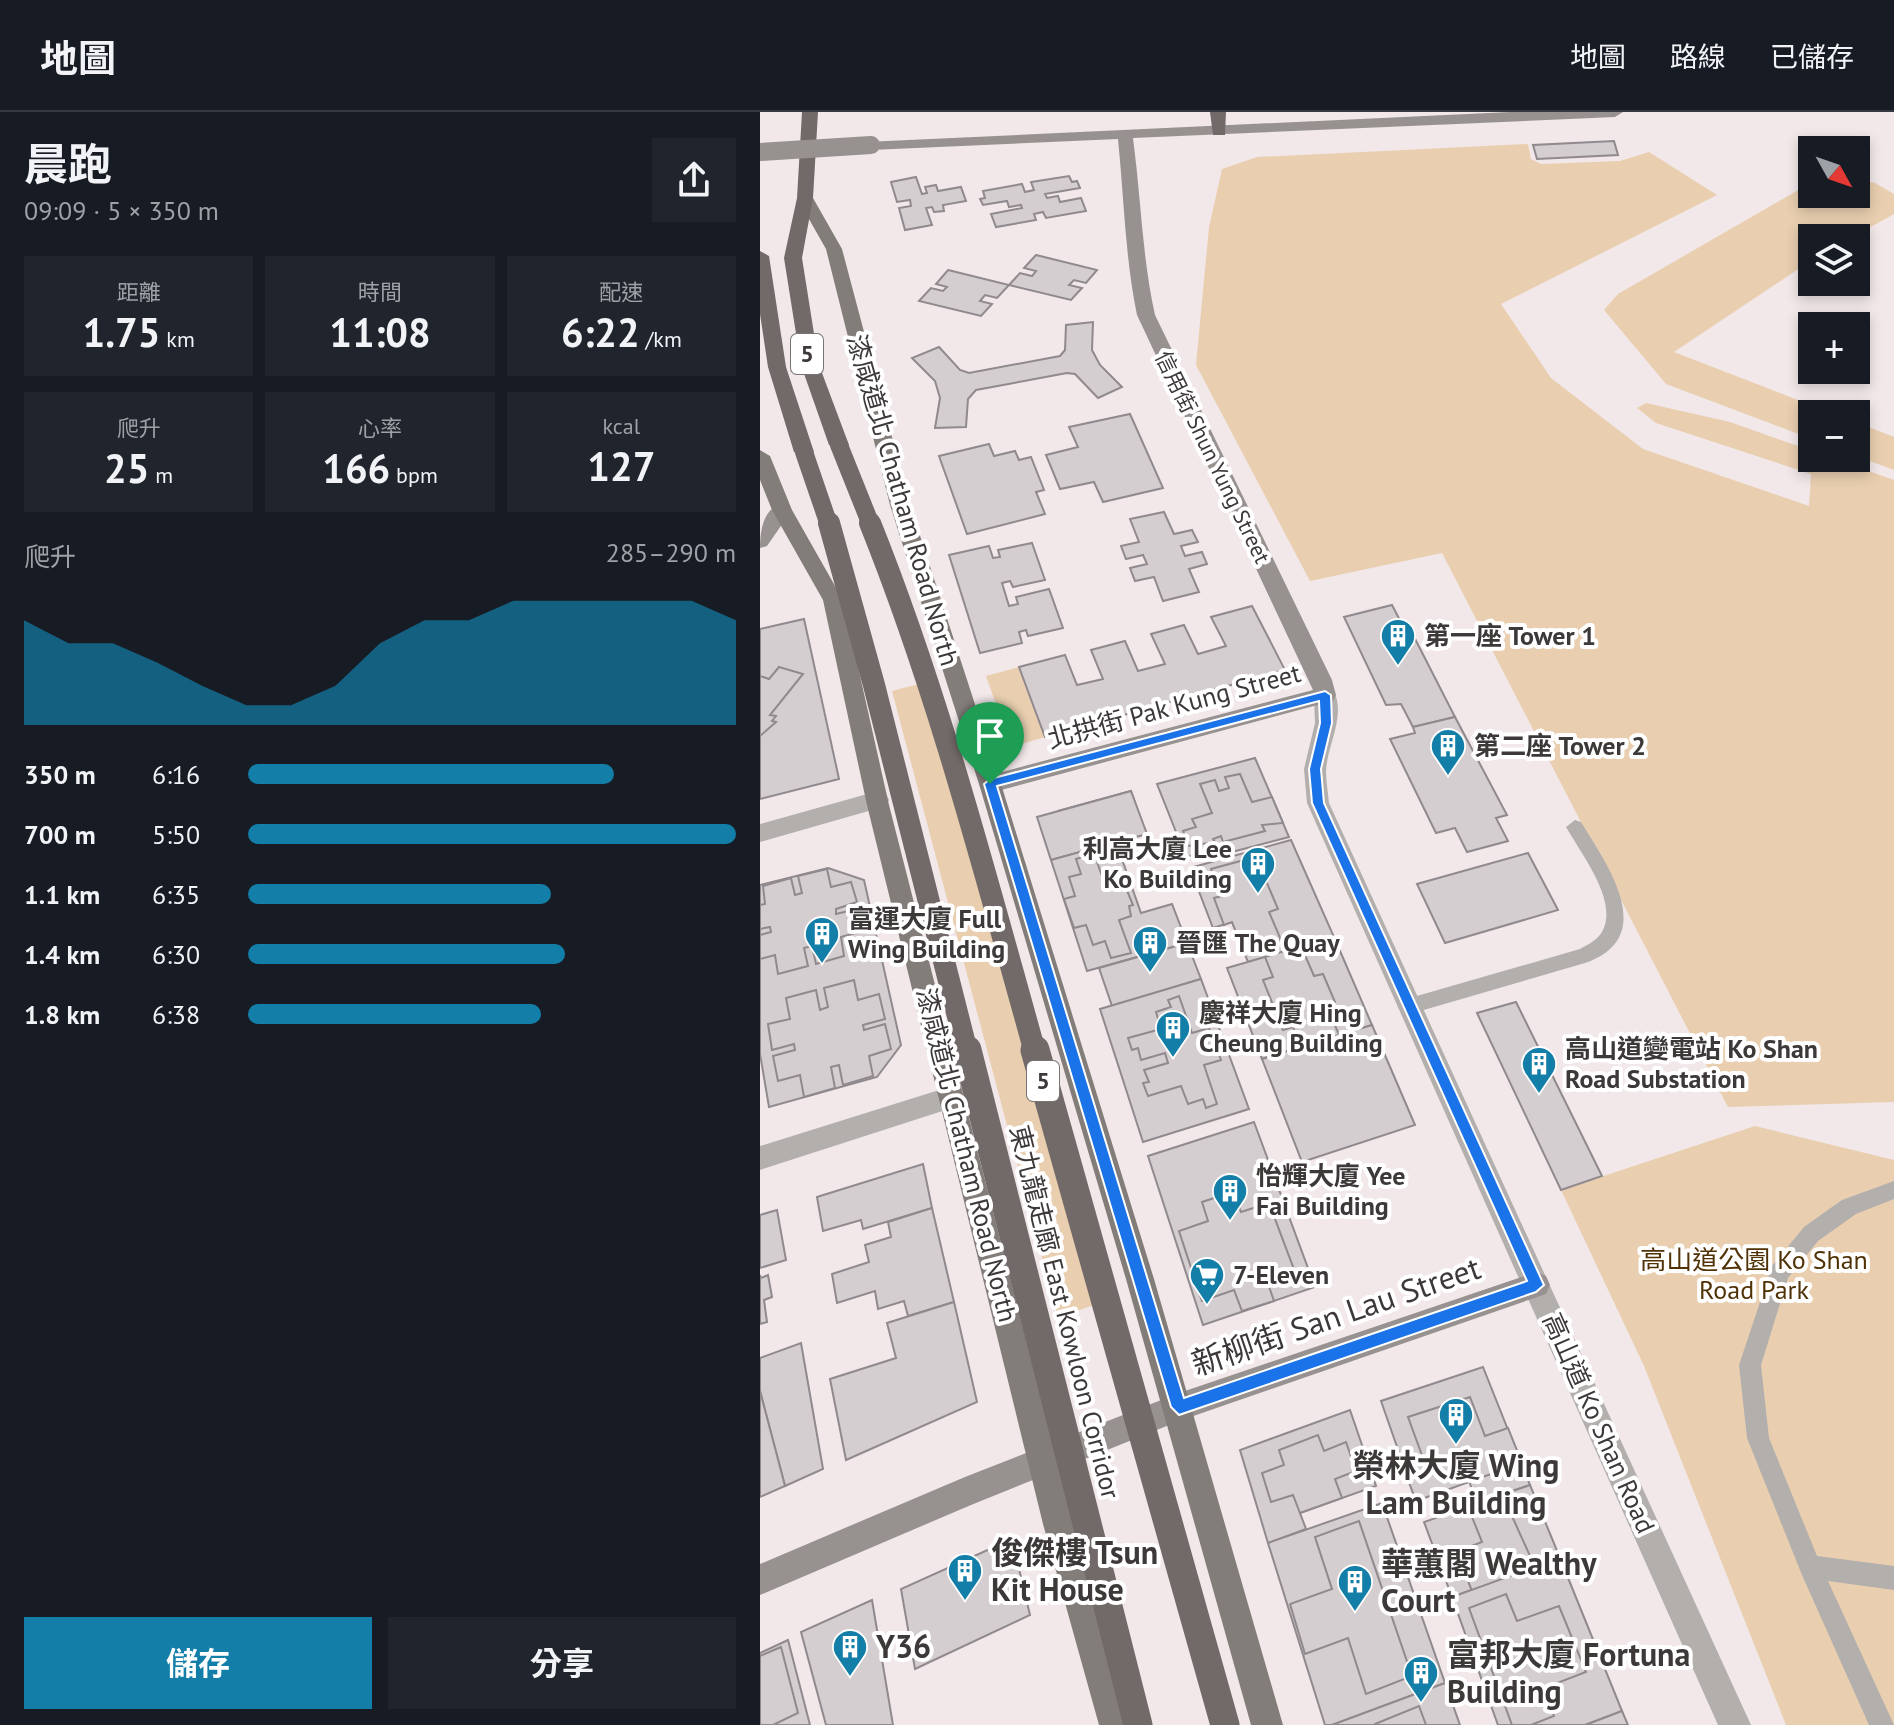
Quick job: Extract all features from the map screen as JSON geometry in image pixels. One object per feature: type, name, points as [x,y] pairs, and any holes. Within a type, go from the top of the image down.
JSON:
[{"type":"highway","name":"漆咸道北 Chatham Road North","points":[[810,112],[805,198],[793,258],[810,365],[839,445]]},
{"type":"highway","points":[[1218,112],[1219,132]]},
{"type":"highway","name":"東九龍走廊 East Kowloon Corridor","points":[[760,256],[777,367],[822,499],[870,671],[1138,1725]]},
{"type":"highway","name":"東九龍走廊 East Kowloon Corridor","points":[[839,445],[905,610],[948,742],[1225,1725]]},
{"type":"main road","name":"漆咸道北 Chatham Road North","points":[[805,198],[834,249],[900,505],[990,784],[1179,1407],[1267,1725]]},
{"type":"main road","name":"漆咸道北 Chatham Road North","points":[[760,456],[782,510],[833,600],[878,800],[1058,1524],[1115,1725]]},
{"type":"street","points":[[760,152],[1615,112]]},
{"type":"street","name":"信用街 Shun Yung Street","points":[[1125,135],[1135,220],[1137,273],[1146,315],[1321,680],[1326,723],[1315,769]]},
{"type":"street","points":[[760,541],[782,510]]},
{"type":"street","name":"北拱街 Pak Kung Street","points":[[990,784],[1325,695]]},
{"type":"street","name":"高山道 Ko Shan Road","points":[[1315,769],[1318,803],[1735,1725]]},
{"type":"street","points":[[760,833],[878,800]]},
{"type":"street","points":[[760,1158],[952,1097]]},
{"type":"street","name":"新柳街 San Lau Street","points":[[760,1580],[965,1492],[1179,1407],[1536,1285]]},
{"type":"lane","points":[[1410,1006],[1585,955],[1603,944],[1616,926],[1616,904],[1575,827]]},
{"type":"lane","points":[[1882,1725],[1810,1567],[1758,1438],[1750,1365],[1779,1273],[1787,1263],[1811,1234],[1849,1207],[1894,1190]]},
{"type":"lane","points":[[1810,1567],[1894,1578]]},
{"type":"green space","points":[[1528,144],[1531,159],[1541,164],[1620,161],[1649,152],[1717,195],[1501,304],[1551,378],[1643,449],[1809,506],[1811,474],[1805,472],[1870,471],[1894,480],[1894,1102],[1728,1107],[1442,553],[1310,581],[1196,365],[1209,227],[1222,169],[1257,157]]},
{"type":"green space","points":[[1870,182],[1894,194],[1894,214],[1870,227],[1870,224],[1798,224],[1798,269],[1674,352],[1798,400],[1798,434],[1666,384],[1604,310],[1618,294],[1798,190],[1798,208],[1870,208]]},
{"type":"green space","points":[[1646,403],[1730,422],[1798,446],[1798,470],[1656,423],[1637,408]]},
{"type":"green space","points":[[1870,428],[1894,437],[1894,470],[1870,461]]},
{"type":"green space","points":[[1019,667],[1045,737],[1011,747],[986,676]]},
{"type":"green space","points":[[927,682],[1102,1302],[1058,1318],[892,691]]},
{"type":"green space","name":"高山道公園 Ko Shan Road Park","points":[[1755,1126],[1894,1160],[1894,1725],[1786,1725],[1644,1366],[1561,1190]]},
{"type":"building","points":[[1614,141],[1618,155],[1537,159],[1533,145]]},
{"type":"building","points":[[1069,176],[1072,182],[1077,181],[1080,188],[1045,194],[1047,198],[1058,196],[1060,202],[1081,198],[1086,211],[1046,218],[1043,212],[1034,214],[1036,220],[996,227],[991,214],[1022,208],[1021,205],[1009,207],[1007,201],[983,205],[980,199],[985,198],[983,191],[1022,184],[1025,192],[1034,190],[1031,182]]},
{"type":"building","points":[[916,177],[922,194],[927,193],[925,187],[936,185],[938,191],[961,187],[966,201],[943,205],[944,211],[934,212],[932,207],[926,208],[932,225],[905,230],[899,208],[911,206],[910,200],[897,202],[891,182]]},
{"type":"building","points":[[1036,255],[1097,270],[1086,283],[1074,280],[1069,285],[1082,288],[1071,300],[1009,285],[1020,273],[1032,276],[1036,271],[1024,268]]},
{"type":"building","points":[[948,270],[1009,285],[997,298],[985,295],[980,301],[992,304],[981,316],[919,301],[931,288],[943,291],[947,287],[936,284]]},
{"type":"building","points":[[1093,322],[1092,350],[1100,365],[1122,387],[1098,398],[1075,374],[1067,373],[976,390],[968,399],[966,427],[935,428],[940,398],[935,381],[912,358],[939,347],[960,370],[969,373],[1060,356],[1065,350],[1066,325]]},
{"type":"building","points":[[1130,414],[1163,488],[1103,502],[1094,482],[1060,489],[1046,455],[1078,447],[1069,427]]},
{"type":"building","points":[[989,444],[994,456],[1015,451],[1019,460],[1031,457],[1044,490],[1036,492],[1045,514],[967,534],[939,456]]},
{"type":"building","points":[[1164,512],[1174,534],[1192,530],[1198,542],[1181,546],[1185,556],[1202,552],[1207,564],[1189,569],[1199,592],[1163,601],[1154,577],[1135,581],[1130,568],[1147,564],[1143,555],[1126,559],[1121,546],[1139,542],[1130,519]]},
{"type":"building","points":[[1032,543],[1045,580],[1013,587],[1010,581],[1002,583],[1009,606],[1018,604],[1016,597],[1049,589],[1063,628],[1028,636],[1026,630],[1019,632],[1022,643],[980,653],[949,555],[989,546],[993,558],[1000,557],[998,550]]},
{"type":"building","name":"第一座 Tower 1","points":[[1392,605],[1405,630],[1410,629],[1455,717],[1413,727],[1401,704],[1386,705],[1344,617]]},
{"type":"building","points":[[1252,606],[1285,670],[1045,737],[1019,667],[1065,655],[1077,685],[1103,679],[1091,650],[1125,641],[1138,671],[1165,664],[1151,634],[1184,625],[1198,654],[1226,646],[1211,617]]},
{"type":"building","points":[[804,619],[839,779],[760,799],[760,629]]},
{"type":"building","points":[[779,667],[803,674],[770,715],[776,716],[772,721],[776,722],[760,736],[760,676],[769,679]]},
{"type":"building","name":"第二座 Tower 2","points":[[1455,717],[1507,815],[1496,818],[1508,841],[1467,852],[1455,828],[1436,833],[1390,739],[1415,733],[1413,727]]},
{"type":"building","points":[[1255,758],[1289,837],[1228,853],[1225,846],[1186,857],[1157,784]]},
{"type":"building","points":[[1240,774],[1252,802],[1272,797],[1283,823],[1262,825],[1265,831],[1223,842],[1221,836],[1213,839],[1215,842],[1189,846],[1183,831],[1196,827],[1192,819],[1212,813],[1200,784],[1215,780],[1219,791],[1229,788],[1225,777]]},
{"type":"building","points":[[1131,791],[1143,826],[1121,833],[1124,840],[1072,854],[1058,811]]},
{"type":"building","points":[[1131,791],[1147,834],[1051,860],[1037,817]]},
{"type":"building","name":"利高大廈 Lee Ko Building","points":[[1291,840],[1334,937],[1248,962],[1232,922],[1213,928],[1190,868]]},
{"type":"building","points":[[1116,842],[1141,913],[1172,904],[1187,943],[1087,971],[1051,860]]},
{"type":"building","points":[[1528,853],[1558,910],[1445,943],[1417,884]]},
{"type":"building","points":[[1094,854],[1105,884],[1118,880],[1123,889],[1126,888],[1133,905],[1129,906],[1131,916],[1119,920],[1131,953],[1111,958],[1105,941],[1093,945],[1086,925],[1074,928],[1064,899],[1075,896],[1069,877],[1081,874],[1076,859]]},
{"type":"building","points":[[1248,859],[1259,886],[1267,883],[1278,909],[1269,912],[1281,940],[1243,950],[1232,922],[1224,925],[1214,898],[1222,896],[1211,869]]},
{"type":"building","name":"富運大廈 Full Wing Building","points":[[828,868],[864,880],[901,1045],[877,1077],[769,1107],[760,1054],[760,885]]},
{"type":"building","points":[[827,869],[831,887],[851,882],[857,902],[836,909],[836,914],[857,909],[862,931],[841,937],[844,956],[816,964],[812,946],[804,948],[808,966],[778,974],[775,955],[760,959],[760,935],[771,932],[770,927],[760,929],[760,905],[765,904],[763,886],[791,878],[795,895],[802,893],[798,876]]},
{"type":"building","points":[[1334,937],[1372,1025],[1262,1059],[1227,968]]},
{"type":"building","name":"晉匯 The Quay","points":[[1187,943],[1201,979],[1112,1006],[1099,968]]},
{"type":"building","points":[[1301,946],[1314,976],[1323,974],[1335,1002],[1326,1004],[1339,1035],[1301,1047],[1293,1027],[1283,1030],[1263,980],[1273,977],[1265,957]]},
{"type":"building","name":"慶祥大廈 Hing Cheung Building","points":[[1201,979],[1249,1109],[1143,1142],[1100,1009]]},
{"type":"building","points":[[854,980],[858,1000],[879,994],[885,1019],[863,1025],[864,1030],[885,1024],[891,1049],[869,1056],[873,1076],[843,1085],[839,1065],[831,1067],[835,1088],[804,1097],[800,1075],[778,1081],[773,1056],[795,1050],[794,1044],[772,1050],[768,1024],[790,1019],[786,998],[816,990],[820,1010],[828,1007],[824,988]]},
{"type":"building","points":[[1179,996],[1192,1033],[1209,1028],[1221,1060],[1204,1065],[1217,1104],[1206,1108],[1203,1099],[1188,1104],[1181,1086],[1148,1096],[1143,1083],[1149,1082],[1144,1070],[1168,1063],[1165,1053],[1141,1060],[1138,1048],[1132,1050],[1128,1038],[1161,1029],[1156,1012],[1171,1007],[1168,1000]]},
{"type":"building","name":"高山道變電站 Ko Shan Road Substation","points":[[1516,1002],[1602,1176],[1561,1190],[1477,1013]]},
{"type":"building","points":[[1372,1025],[1415,1125],[1302,1162],[1262,1059]]},
{"type":"building","name":"怡輝大廈 Yee Fai Building","points":[[1254,1122],[1315,1287],[1203,1325],[1148,1156]]},
{"type":"building","points":[[923,1164],[932,1208],[863,1229],[861,1220],[823,1231],[817,1197]]},
{"type":"building","points":[[1233,1192],[1241,1212],[1269,1203],[1295,1272],[1267,1281],[1274,1301],[1242,1311],[1234,1290],[1202,1301],[1179,1231],[1208,1221],[1202,1202]]},
{"type":"building","points":[[932,1208],[954,1302],[908,1316],[904,1301],[878,1309],[875,1291],[837,1303],[832,1274],[869,1262],[865,1245],[891,1237],[888,1222]]},
{"type":"building","points":[[777,1210],[786,1260],[760,1268],[760,1215]]},
{"type":"building","points":[[760,1275],[761,1278],[768,1275],[772,1297],[764,1300],[767,1322],[760,1324]]},
{"type":"building","points":[[954,1302],[977,1402],[846,1460],[830,1379],[896,1358],[887,1323]]},
{"type":"building","points":[[801,1343],[823,1469],[785,1486],[760,1391],[760,1358]]},
{"type":"building","name":"榮林大廈 Wing Lam Building","points":[[1483,1367],[1530,1485],[1477,1503],[1469,1481],[1416,1501],[1381,1401]]},
{"type":"building","points":[[760,1391],[785,1486],[760,1497]]},
{"type":"building","points":[[1470,1397],[1485,1436],[1508,1428],[1522,1463],[1416,1501],[1402,1464],[1423,1458],[1408,1417]]},
{"type":"building","points":[[1350,1410],[1376,1486],[1300,1513],[1306,1529],[1268,1543],[1240,1450]]},
{"type":"building","points":[[1318,1435],[1324,1451],[1346,1442],[1356,1471],[1335,1479],[1342,1498],[1300,1513],[1293,1495],[1271,1502],[1262,1473],[1284,1465],[1279,1450]]},
{"type":"building","points":[[1530,1485],[1560,1558],[1452,1597],[1424,1522]]},
{"type":"building","points":[[1502,1494],[1535,1567],[1472,1591],[1456,1552],[1482,1542],[1468,1507]]},
{"type":"building","name":"華蕙閣 Wealthy Court","points":[[1382,1503],[1445,1683],[1325,1725],[1268,1543]]},
{"type":"building","points":[[1359,1521],[1412,1676],[1366,1694],[1348,1638],[1305,1654],[1290,1604],[1332,1589],[1315,1537]]},
{"type":"building","name":"俊傑樓 Tsun Kit House","points":[[1012,1539],[1030,1615],[915,1669],[901,1589]]},
{"type":"building","points":[[1560,1558],[1622,1711],[1585,1725],[1498,1725],[1452,1597]]},
{"type":"building","points":[[1506,1594],[1517,1621],[1559,1606],[1586,1672],[1544,1688],[1554,1716],[1531,1725],[1512,1725],[1469,1608]]},
{"type":"building","name":"Y36","points":[[872,1600],[893,1725],[826,1725],[801,1632]]},
{"type":"building","points":[[788,1640],[810,1725],[760,1725],[760,1653]]},
{"type":"building","points":[[781,1647],[798,1713],[773,1725],[760,1725],[760,1656]]},
{"type":"building","name":"富邦大廈 Fortuna Building","points":[[1445,1683],[1460,1725],[1332,1725]]},
{"type":"building","points":[[1419,1706],[1426,1725],[1375,1725],[1375,1724]]},
{"type":"building","points":[[1622,1711],[1628,1725],[1585,1725],[1588,1724]]},
{"type":"place","name":"第一座 Tower 1","points":[[1398,667]]},
{"type":"place","name":"第二座 Tower 2","points":[[1448,777]]},
{"type":"place","name":"利高大廈 Lee Ko Building","points":[[1258,895]]},
{"type":"place","name":"富運大廈 Full Wing Building","points":[[822,965]]},
{"type":"place","name":"晉匯 The Quay","points":[[1150,974]]},
{"type":"place","name":"慶祥大廈 Hing Cheung Building","points":[[1173,1059]]},
{"type":"place","name":"高山道變電站 Ko Shan Road Substation","points":[[1539,1095]]},
{"type":"place","name":"怡輝大廈 Yee Fai Building","points":[[1230,1222]]},
{"type":"place","name":"7-Eleven","points":[[1207,1306]]},
{"type":"place","name":"榮林大廈 Wing Lam Building","points":[[1456,1446]]},
{"type":"place","name":"俊傑樓 Tsun Kit House","points":[[965,1602]]},
{"type":"place","name":"華蕙閣 Wealthy Court","points":[[1355,1613]]},
{"type":"place","name":"Y36","points":[[850,1678]]},
{"type":"place","name":"富邦大廈 Fortuna Building","points":[[1421,1704]]},
{"type":"route","points":[[1325,695],[1326,723],[1315,769],[1318,803],[1536,1285],[1179,1407],[990,784],[1325,695]]}]
